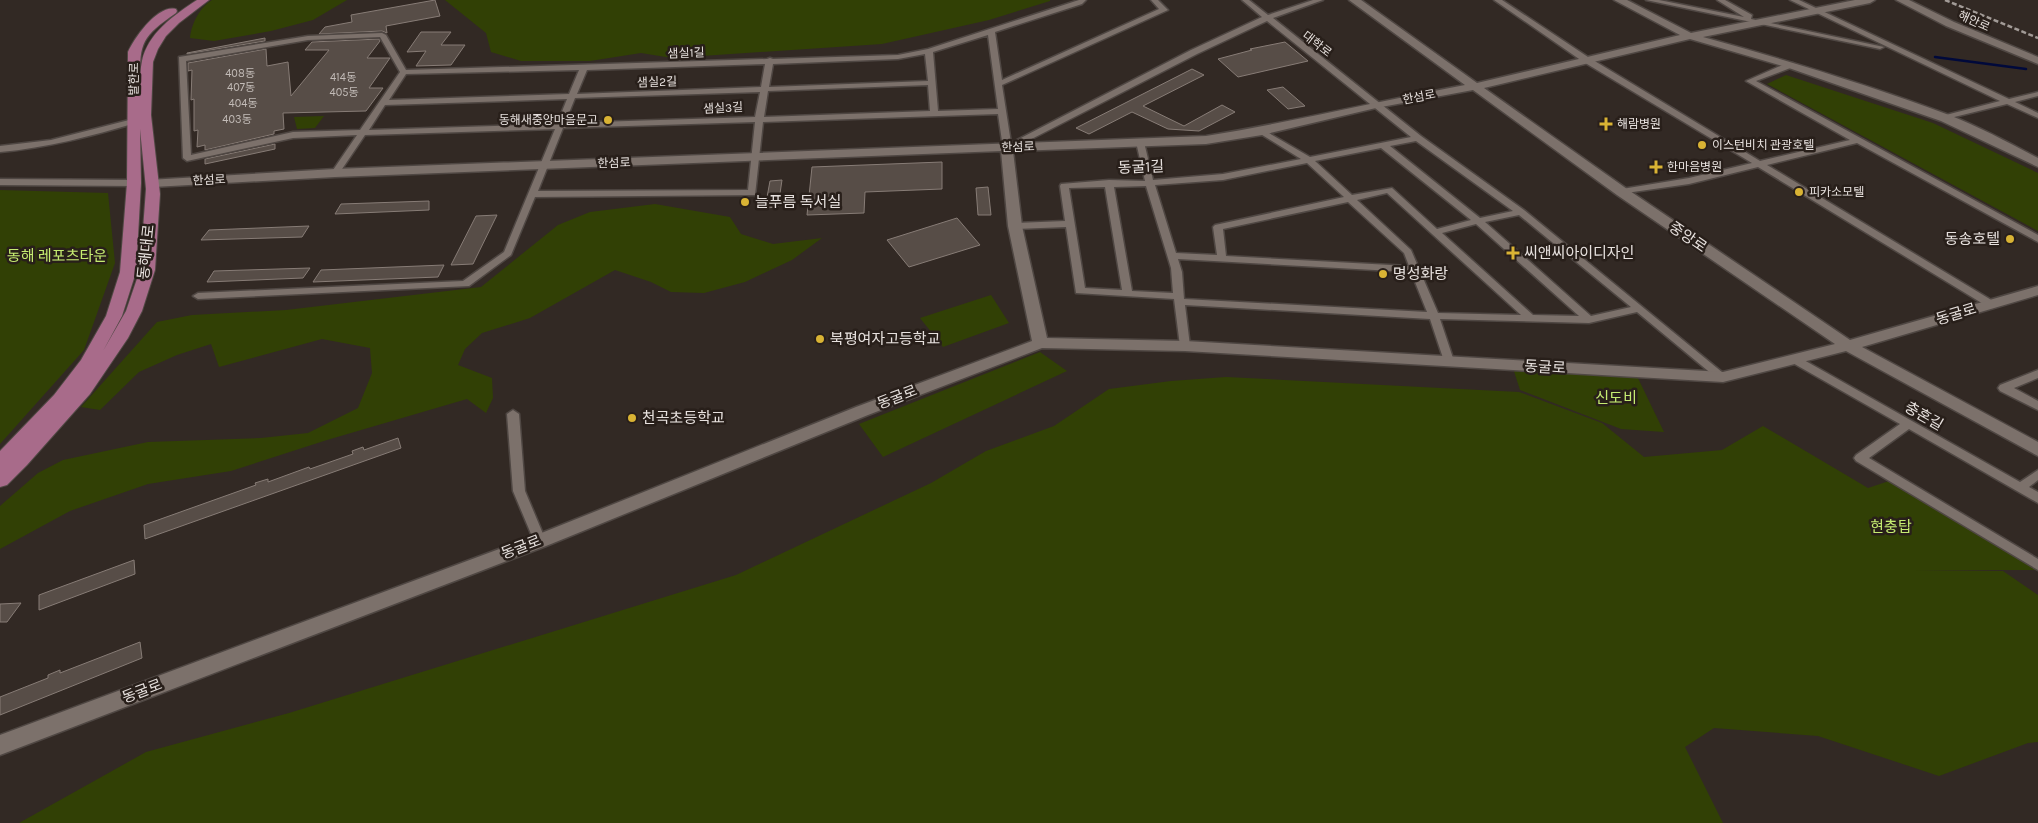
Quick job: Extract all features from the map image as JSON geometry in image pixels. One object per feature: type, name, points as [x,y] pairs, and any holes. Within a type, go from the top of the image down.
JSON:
[{"type":"main road","name":"발한로","points":[[134,183],[134,52],[139,40],[154,23],[189,0]]},
{"type":"main road","name":"동해대로","points":[[0,480],[32,450],[92,377],[128,320],[144,284],[149,256],[149,228],[153,183],[144,117],[146,64],[152,48],[164,31],[181,15],[204,0]]},
{"type":"main road","name":"동해대로","points":[[0,462],[77,378],[88,363],[114,316],[128,272],[134,183]]},
{"type":"main road","points":[[134,183],[153,183]]},
{"type":"street","name":"샘실1길","points":[[404,72],[584,68],[898,56],[929,51],[1068,7],[1083,0]]},
{"type":"street","points":[[999,84],[1164,10],[1154,0]]},
{"type":"street","name":"대학로","points":[[1245,0],[1418,138],[1521,212],[1724,377]]},
{"type":"street","points":[[1007,148],[1194,52],[1267,18],[1320,0]]},
{"type":"street","name":"중앙로","points":[[1354,0],[1622,192],[1848,346],[2038,450]]},
{"type":"street","points":[[1497,0],[1584,60],[1989,303]]},
{"type":"street","points":[[1619,0],[1690,36],[1790,65],[1945,118],[1984,135],[2038,163]]},
{"type":"street","points":[[1650,0],[1897,50]]},
{"type":"street","points":[[1720,0],[1757,22]]},
{"type":"street","points":[[1794,0],[2038,116]]},
{"type":"street","name":"한섬로","points":[[153,183],[335,173],[1206,140],[1262,131],[1376,105],[1473,87],[1690,36],[1852,1],[1870,0]]},
{"type":"street","name":"해안로","points":[[1901,0],[1950,24],[2038,61]]},
{"type":"street","points":[[991,30],[1007,148],[1015,226],[1040,343]]},
{"type":"street","name":"샘실3길","points":[[404,72],[382,35],[308,38],[182,59],[187,158],[293,135],[558,128],[759,118],[1002,111]]},
{"type":"street","points":[[929,51],[934,113]]},
{"type":"street","points":[[532,194],[752,193],[759,118],[766,90],[770,60]]},
{"type":"street","points":[[1790,65],[1750,80],[2038,239]]},
{"type":"street","points":[[198,296],[465,284],[508,252],[584,68]]},
{"type":"street","points":[[335,173],[404,72]]},
{"type":"street","name":"샘실2길","points":[[384,103],[931,83]]},
{"type":"street","points":[[1945,118],[2038,94]]},
{"type":"street","points":[[0,149],[30,148],[95,133],[133,121]]},
{"type":"street","points":[[1262,131],[1310,161],[1408,252],[1434,316],[1449,361]]},
{"type":"street","name":"동굴1길","points":[[1418,138],[1224,177],[1150,183],[1064,186],[1080,290],[1179,299],[1434,316],[1589,320],[1639,308]]},
{"type":"street","points":[[1622,192],[1688,181],[1859,140]]},
{"type":"street","points":[[1140,142],[1146,173],[1176,271],[1185,346]]},
{"type":"street","points":[[1384,146],[1478,221],[1589,320]]},
{"type":"street","points":[[0,182],[134,183]]},
{"type":"street","points":[[1109,183],[1127,293]]},
{"type":"street","points":[[1222,259],[1218,227],[1389,190],[1530,318]]},
{"type":"street","points":[[1436,232],[1521,212]]},
{"type":"street","points":[[1015,226],[1069,224]]},
{"type":"street","points":[[1172,256],[1415,269]]},
{"type":"street","name":"동굴로","points":[[0,745],[540,540],[862,410],[1040,343],[1185,346],[1724,377],[1848,346],[1989,303],[2037,292]]},
{"type":"street","name":"충혼길","points":[[1795,359],[2038,498]]},
{"type":"street","points":[[2038,374],[2004,388],[2038,406]]},
{"type":"street","points":[[513,414],[519,491],[540,540]]},
{"type":"street","points":[[1908,424],[1860,458],[2038,565]]},
{"type":"street","points":[[2020,488],[2038,474]]},
{"type":"green space","points":[[212,0],[347,0],[313,20],[271,31],[214,41],[190,38],[197,16]]},
{"type":"green space","points":[[445,0],[1050,1],[989,20],[882,44],[672,58],[641,53],[590,61],[521,61],[491,52],[486,33]]},
{"type":"green space","points":[[1786,75],[1933,123],[2038,173],[2038,231],[1767,84]]},
{"type":"green space","points":[[324,116],[315,128],[297,129],[294,117]]},
{"type":"green space","name":"동해 레포츠타운","points":[[0,190],[108,193],[115,263],[84,350],[0,444]]},
{"type":"green space","points":[[655,204],[730,217],[741,234],[773,244],[822,238],[792,260],[745,282],[704,293],[671,292],[651,282],[615,270],[530,318],[482,333],[465,349],[458,365],[492,378],[493,398],[486,413],[467,399],[327,440],[231,471],[148,484],[70,511],[0,549],[0,506],[38,473],[63,460],[148,442],[261,438],[308,433],[358,408],[372,373],[370,348],[322,339],[219,367],[211,344],[177,355],[139,372],[100,410],[81,407],[157,322],[192,315],[286,310],[481,287],[558,225],[590,212]]},
{"type":"green space","points":[[991,295],[1009,323],[943,347],[920,318]]},
{"type":"green space","points":[[1040,352],[1067,371],[883,457],[859,424]]},
{"type":"green space","name":"신도비","points":[[1512,365],[1635,372],[1664,432],[1621,429],[1520,390]]},
{"type":"green space","name":"현충탑","points":[[1226,377],[1519,392],[1602,423],[1644,457],[1722,450],[1763,426],[1868,488],[1895,479],[2038,570],[1916,570],[2003,571],[2038,595],[2038,742],[2028,743],[1939,776],[1818,736],[1714,728],[1685,747],[1723,823],[19,823],[146,752],[289,713],[736,575],[931,483],[986,451],[1054,426],[1109,389],[1171,381]]},
{"type":"building","points":[[435,0],[440,16],[386,26],[387,33],[382,31],[319,34],[325,27],[352,22],[351,15]]},
{"type":"building","points":[[421,32],[451,32],[441,45],[465,45],[451,65],[416,66],[426,51],[407,52]]},
{"type":"building","points":[[265,38],[265,41],[187,54],[187,53]]},
{"type":"building","points":[[379,39],[380,41],[367,58],[390,58],[369,88],[383,88],[366,111],[283,113],[284,129],[274,131],[274,134],[205,150],[205,145],[197,147],[198,130],[194,131],[194,99],[191,100],[192,70],[188,71],[188,63],[266,49],[267,66],[288,62],[291,96],[329,50],[305,50],[312,42]]},
{"type":"building","points":[[1285,42],[1308,61],[1238,77],[1218,59],[1252,50],[1250,49]]},
{"type":"building","points":[[1192,69],[1204,75],[1143,106],[1184,126],[1222,105],[1235,112],[1199,131],[1168,129],[1132,112],[1089,134],[1076,128]]},
{"type":"building","points":[[1283,87],[1305,106],[1288,109],[1267,90]]},
{"type":"building","points":[[275,144],[275,149],[205,164],[205,159]]},
{"type":"building","points":[[942,162],[942,189],[865,192],[864,213],[807,215],[812,167]]},
{"type":"building","points":[[782,180],[778,207],[765,208],[770,181]]},
{"type":"building","points":[[988,187],[991,215],[978,215],[976,188]]},
{"type":"building","points":[[429,201],[429,210],[335,214],[341,204]]},
{"type":"building","points":[[497,215],[473,264],[451,265],[476,216]]},
{"type":"building","points":[[957,218],[980,245],[909,267],[887,240]]},
{"type":"building","points":[[309,226],[302,237],[201,240],[209,230]]},
{"type":"building","points":[[444,265],[438,277],[313,282],[321,270]]},
{"type":"building","points":[[310,268],[303,278],[207,282],[214,271]]},
{"type":"building","points":[[398,438],[401,448],[145,539],[144,525],[256,485],[255,483],[268,479],[268,482],[309,467],[310,469],[353,454],[352,451],[363,447],[364,450]]},
{"type":"building","points":[[134,560],[135,574],[39,610],[39,595]]},
{"type":"building","points":[[21,603],[7,622],[0,622],[0,604]]},
{"type":"building","points":[[140,642],[142,658],[0,715],[0,697],[48,678],[48,675],[60,670],[60,673]]},
{"type":"waterway","points":[[1935,57],[2026,69]]},
{"type":"railway","points":[[1945,0],[2038,38]]},
{"type":"place","name":"동해새중앙마을문고","points":[[608,120]]},
{"type":"place","name":"해람병원","points":[[1606,124]]},
{"type":"place","name":"이스턴비치 관광호텔","points":[[1702,145]]},
{"type":"place","name":"한마음병원","points":[[1656,167]]},
{"type":"place","name":"피카소모텔","points":[[1799,192]]},
{"type":"place","name":"늘푸름 독서실","points":[[745,202]]},
{"type":"place","name":"동송호텔","points":[[2010,239]]},
{"type":"place","name":"씨앤씨아이디자인","points":[[1513,253]]},
{"type":"place","name":"명성화랑","points":[[1383,274]]},
{"type":"place","name":"북평여자고등학교","points":[[820,339]]},
{"type":"place","name":"천곡초등학교","points":[[632,418]]}]
